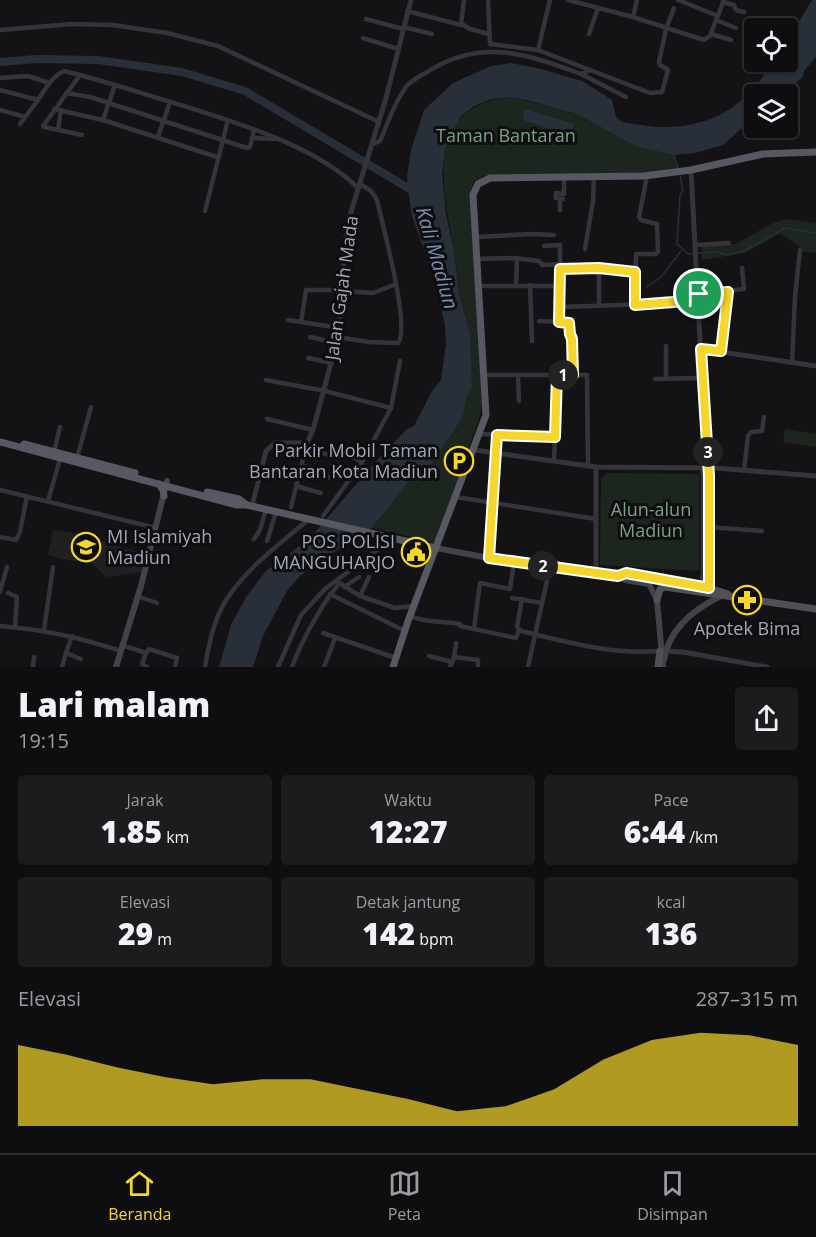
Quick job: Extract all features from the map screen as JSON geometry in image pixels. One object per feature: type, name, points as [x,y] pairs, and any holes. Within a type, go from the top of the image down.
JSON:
[{"type":"highway","points":[[393,667],[434,548],[480,434],[487,408],[474,195],[478,184],[490,178],[647,176],[689,170],[763,154],[816,152]]},
{"type":"highway","points":[[0,440],[60,459],[164,484]]},
{"type":"highway","points":[[0,440],[77,458],[237,505],[250,505],[434,548]]},
{"type":"highway","points":[[164,484],[164,496]]},
{"type":"main road","points":[[116,667],[164,496]]},
{"type":"main road","points":[[434,548],[514,562],[618,576],[625,580],[649,584],[657,600],[663,651],[661,667]]},
{"type":"main road","points":[[618,576],[626,573],[705,588],[733,596],[816,609]]},
{"type":"main road","points":[[657,600],[660,590],[665,587],[733,596]]},
{"type":"main road","points":[[663,651],[670,638],[688,617],[721,596]]},
{"type":"street","name":"Jalan Gajah Mada","points":[[307,445],[314,430],[338,340],[345,237],[373,145],[411,0]]},
{"type":"street","points":[[462,24],[464,0]]},
{"type":"street","points":[[488,0],[489,43],[492,45],[538,50],[650,93],[661,93],[668,70],[658,63],[666,29],[674,8]]},
{"type":"street","points":[[538,50],[550,0]]},
{"type":"street","points":[[568,0],[707,40],[724,1],[734,5],[736,10],[744,12]]},
{"type":"street","points":[[633,17],[637,0]]},
{"type":"street","points":[[678,0],[736,28]]},
{"type":"street","points":[[589,34],[598,8]]},
{"type":"street","points":[[407,11],[462,24],[470,29],[489,34]]},
{"type":"street","points":[[366,19],[432,34]]},
{"type":"street","points":[[0,30],[82,24],[113,25],[167,33],[218,46],[378,122]]},
{"type":"street","points":[[711,34],[731,40]]},
{"type":"street","points":[[363,38],[398,49]]},
{"type":"street","points":[[373,145],[380,141],[406,87],[440,64],[478,52],[501,52],[548,61],[581,74],[626,97]]},
{"type":"street","points":[[581,74],[591,70]]},
{"type":"street","points":[[20,124],[49,83],[64,71],[228,120],[279,140],[335,168],[375,196],[396,284],[401,316],[400,342],[310,337]]},
{"type":"street","points":[[80,75],[43,126],[82,135]]},
{"type":"street","points":[[0,78],[28,76],[49,83]]},
{"type":"street","points":[[104,120],[115,85]]},
{"type":"street","points":[[0,90],[38,100]]},
{"type":"street","points":[[66,93],[90,97],[164,119],[249,148],[254,130]]},
{"type":"street","points":[[158,137],[170,102]]},
{"type":"street","points":[[54,109],[104,120],[217,157]]},
{"type":"street","points":[[0,110],[25,117]]},
{"type":"street","points":[[58,130],[61,110]]},
{"type":"street","points":[[205,211],[228,120]]},
{"type":"street","points":[[252,138],[279,140]]},
{"type":"street","points":[[689,170],[699,297],[706,468],[708,527],[705,588]]},
{"type":"street","points":[[635,305],[636,254],[656,254],[658,252],[657,224],[641,220],[639,217],[647,176]]},
{"type":"street","points":[[560,210],[562,199],[556,198],[556,193],[564,194],[564,177]]},
{"type":"street","points":[[585,249],[593,201],[594,177]]},
{"type":"street","points":[[476,237],[554,233],[554,244]]},
{"type":"street","points":[[695,245],[729,243]]},
{"type":"street","points":[[544,246],[554,244],[561,246],[559,322]]},
{"type":"street","points":[[792,363],[800,249]]},
{"type":"street","points":[[477,260],[517,258],[539,261],[542,265],[635,272]]},
{"type":"street","points":[[516,285],[517,258]]},
{"type":"street","points":[[599,268],[599,305]]},
{"type":"street","points":[[560,307],[635,305],[699,297],[745,288],[741,268]]},
{"type":"street","points":[[301,322],[306,290],[373,293],[396,284]]},
{"type":"street","points":[[530,285],[532,341]]},
{"type":"street","points":[[479,286],[560,286]]},
{"type":"street","points":[[721,351],[725,292]]},
{"type":"street","points":[[288,320],[340,328]]},
{"type":"street","points":[[539,321],[569,323],[573,375]]},
{"type":"street","points":[[666,346],[666,378]]},
{"type":"street","points":[[701,349],[816,366]]},
{"type":"street","points":[[309,358],[332,363]]},
{"type":"street","points":[[323,516],[362,462],[391,408],[400,361]]},
{"type":"street","points":[[484,375],[587,375],[588,466]]},
{"type":"street","points":[[518,375],[519,401]]},
{"type":"street","points":[[554,461],[557,375]]},
{"type":"street","points":[[655,379],[702,378]]},
{"type":"street","points":[[266,380],[325,391],[391,408]]},
{"type":"street","points":[[77,458],[91,407]]},
{"type":"street","points":[[744,470],[748,436],[751,432],[762,431],[764,417]]},
{"type":"street","points":[[267,419],[314,430]]},
{"type":"street","points":[[54,452],[60,427]]},
{"type":"street","points":[[480,434],[555,437]]},
{"type":"street","points":[[489,558],[497,435]]},
{"type":"street","points":[[250,505],[266,451],[275,443],[307,445],[333,457],[347,454],[362,462]]},
{"type":"street","points":[[291,507],[307,445]]},
{"type":"street","points":[[347,454],[350,446]]},
{"type":"street","points":[[474,450],[596,467],[706,468],[816,476]]},
{"type":"street","points":[[48,501],[60,459]]},
{"type":"street","points":[[302,465],[330,478]]},
{"type":"street","points":[[596,467],[596,573]]},
{"type":"street","points":[[705,588],[703,576],[706,468]]},
{"type":"street","points":[[296,486],[321,493]]},
{"type":"street","points":[[0,490],[156,528]]},
{"type":"street","points":[[0,537],[16,540],[20,532],[27,496]]},
{"type":"street","points":[[456,497],[596,519]]},
{"type":"street","points":[[254,539],[260,531],[266,509]]},
{"type":"street","points":[[267,541],[276,512]]},
{"type":"street","points":[[205,667],[210,638],[220,610],[230,595],[276,547],[311,520]]},
{"type":"street","points":[[708,527],[762,531]]},
{"type":"street","points":[[278,667],[302,615],[325,589],[338,582],[384,545]]},
{"type":"street","points":[[474,629],[480,583],[510,589],[514,562]]},
{"type":"street","points":[[0,592],[7,567]]},
{"type":"street","points":[[44,630],[53,567]]},
{"type":"street","points":[[528,667],[550,567]]},
{"type":"street","points":[[344,587],[359,577]]},
{"type":"street","points":[[360,597],[369,577]]},
{"type":"street","points":[[338,582],[360,597],[395,608],[413,606]]},
{"type":"street","points":[[292,667],[338,582]]},
{"type":"street","points":[[8,593],[17,597],[15,627]]},
{"type":"street","points":[[330,594],[405,631]]},
{"type":"street","points":[[137,596],[157,603]]},
{"type":"street","points":[[512,598],[542,603]]},
{"type":"street","points":[[410,616],[423,621],[435,620],[460,624],[460,626],[516,638],[522,599]]},
{"type":"street","points":[[0,626],[44,630],[146,653]]},
{"type":"street","points":[[519,630],[614,652],[682,652],[767,667]]},
{"type":"street","points":[[323,633],[396,658]]},
{"type":"street","points":[[62,667],[72,636]]},
{"type":"street","points":[[324,667],[335,638]]},
{"type":"street","points":[[452,662],[456,643]]},
{"type":"street","points":[[147,667],[142,664],[149,649],[177,658],[175,667]]},
{"type":"street","points":[[66,653],[81,659]]},
{"type":"street","points":[[429,656],[452,662],[478,660],[478,667]]},
{"type":"street","points":[[33,667],[34,657]]},
{"type":"shaded area","name":"MI Islamiyah Madiun","points":[[53,530],[93,536],[96,540],[150,555],[145,572],[106,577],[93,564],[48,555]]},
{"type":"green space","name":"Taman Bantaran","points":[[512,97],[577,114],[637,147],[674,155],[679,169],[650,173],[487,175],[474,181],[471,190],[482,404],[479,419],[435,543],[372,528],[404,486],[448,438],[464,414],[470,340],[459,293],[446,202],[445,154],[451,133],[463,116],[483,104]]},
{"type":"green space","points":[[786,219],[816,223],[816,253],[800,251],[799,245],[779,234],[745,253],[702,260],[701,245],[736,244],[773,223]]},
{"type":"green space","points":[[785,429],[816,434],[816,447],[783,442]]},
{"type":"green space","name":"Alun-alun Madiun","points":[[607,473],[699,474],[699,571],[600,565],[601,479]]},
{"type":"water","points":[[812,0],[816,0],[816,57],[804,71],[803,77],[794,84],[756,84],[766,72],[798,72],[798,23]]},
{"type":"water","name":"Kali Madiun","points":[[511,63],[582,81],[612,100],[616,117],[622,122],[662,127],[686,125],[717,116],[744,97],[744,126],[723,145],[695,153],[674,155],[637,147],[577,114],[512,97],[492,99],[474,106],[461,116],[445,149],[442,174],[459,293],[470,334],[472,389],[467,395],[463,417],[434,460],[409,481],[372,528],[317,563],[300,576],[287,591],[263,636],[253,667],[219,667],[231,625],[246,597],[266,571],[310,538],[378,459],[407,429],[414,426],[432,391],[441,380],[446,345],[445,326],[434,277],[412,216],[407,177],[411,150],[424,110],[453,83],[491,66]]},
{"type":"water","points":[[524,109],[574,124],[570,136],[523,120]]},
{"type":"waterway","points":[[0,62],[37,59],[98,60],[182,72],[245,91],[415,192]]},
{"type":"waterway","points":[[674,155],[679,170]]},
{"type":"waterway","points":[[680,175],[683,191],[680,195],[677,244],[688,254],[693,254]]},
{"type":"waterway","points":[[698,253],[716,252],[727,255],[744,251],[785,228],[816,233]]},
{"type":"waterway","points":[[647,287],[661,277],[681,251]]},
{"type":"place","name":"Parkir Mobil Taman Bantaran Kota Madiun","points":[[459,461]]},
{"type":"place","name":"MI Islamiyah Madiun","points":[[86,547]]},
{"type":"place","name":"POS POLISI MANGUHARJO","points":[[416,552]]},
{"type":"place","name":"Apotek Bima","points":[[747,600]]},
{"type":"route","points":[[599,268],[635,272],[635,305],[699,300],[699,294],[728,292],[721,351],[701,349],[709,476],[709,588],[626,573],[618,576],[489,558],[497,435],[555,437],[557,375],[573,375],[569,323],[568,321],[559,322],[560,269],[599,268]]}]
